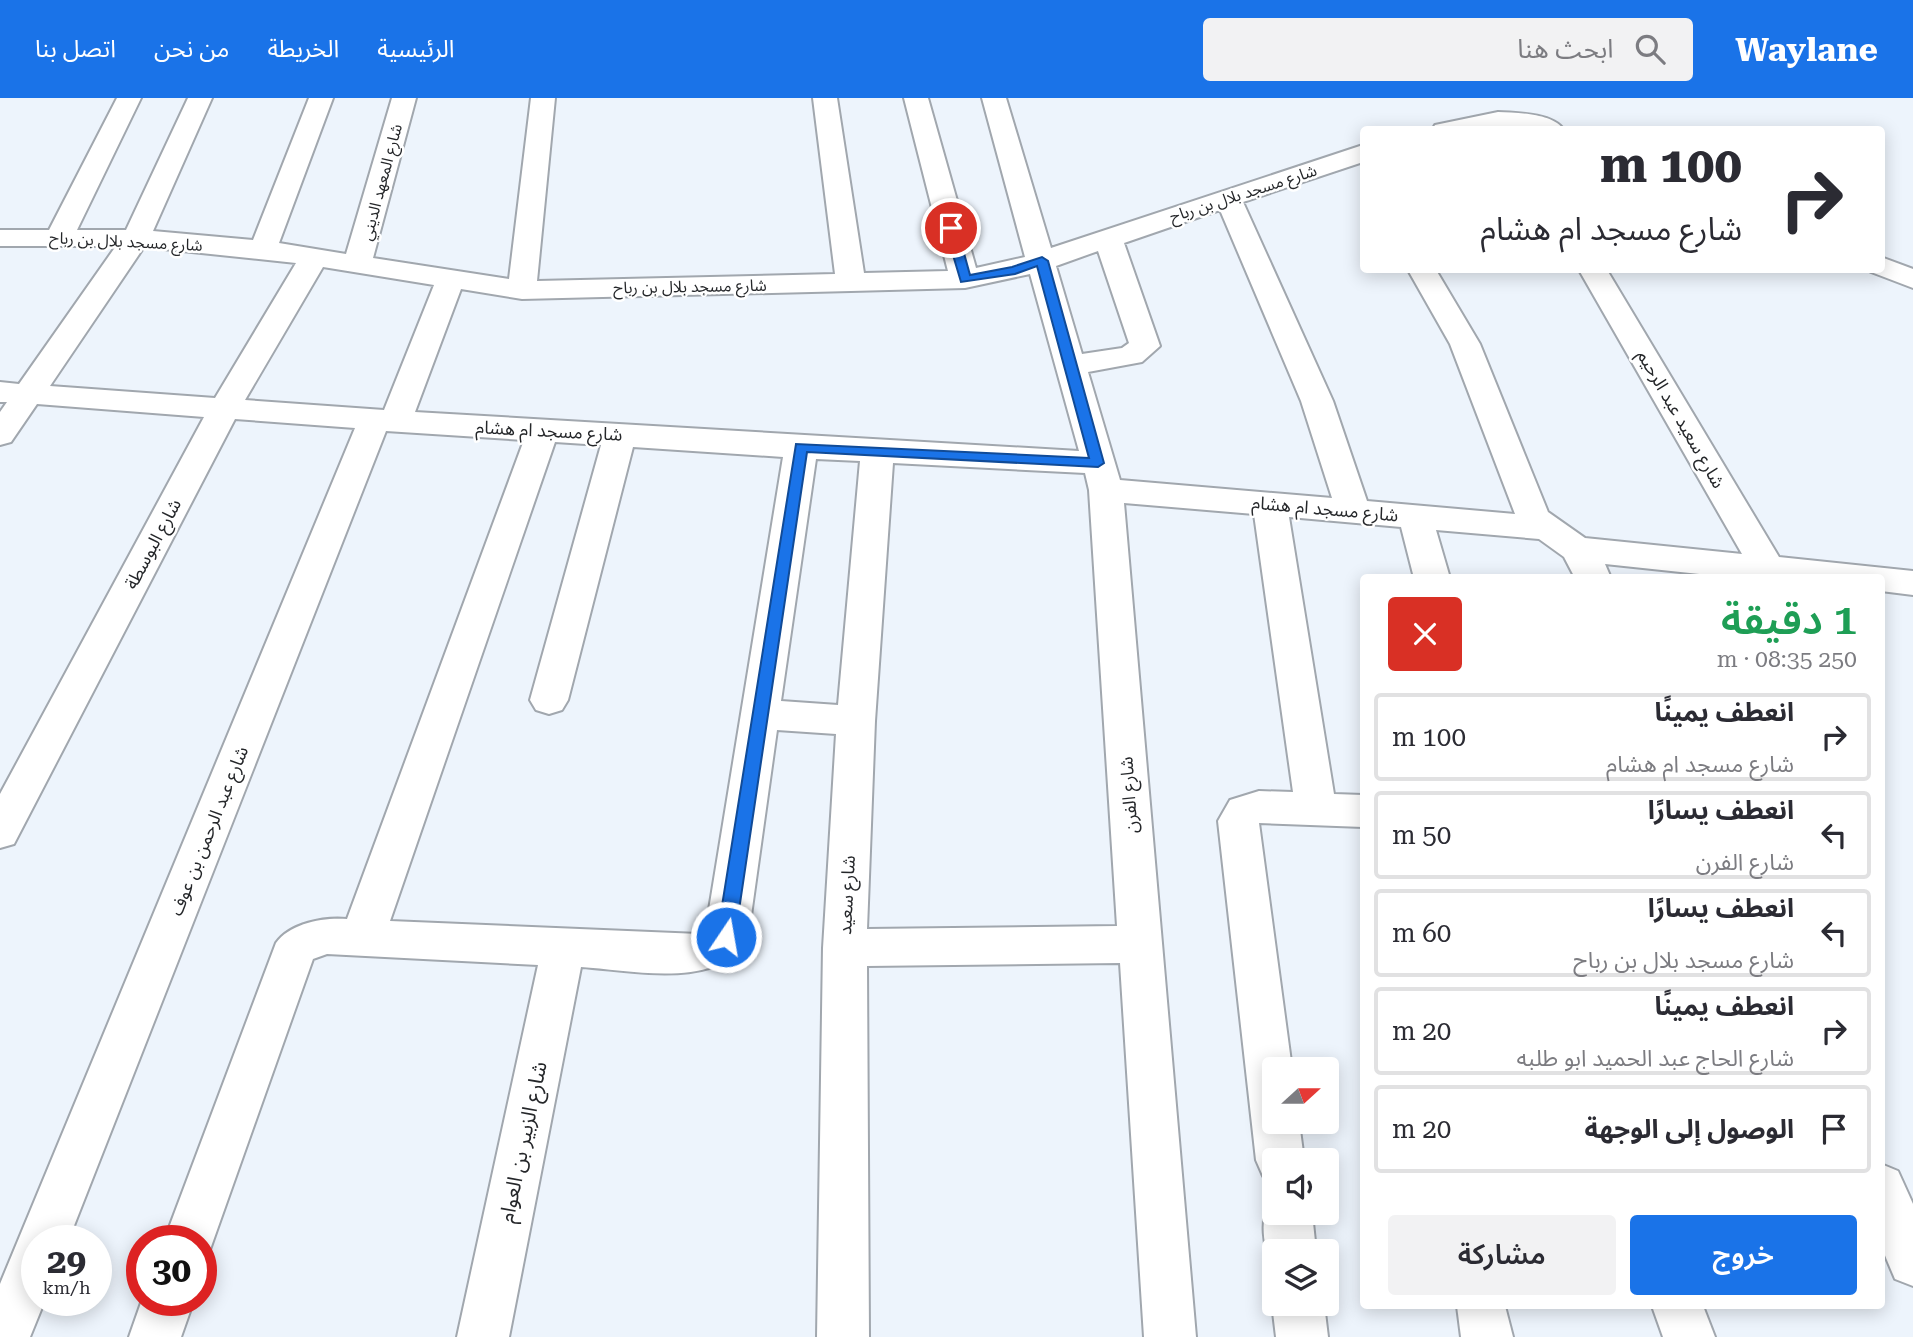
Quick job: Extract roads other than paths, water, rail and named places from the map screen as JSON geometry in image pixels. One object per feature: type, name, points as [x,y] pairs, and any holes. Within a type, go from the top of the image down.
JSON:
[{"type":"street","points":[[59,238],[129,98]]},
{"type":"street","points":[[0,435],[13,393],[136,239],[200,98]]},
{"type":"street","points":[[263,249],[321,98]]},
{"type":"street","name":"شارع المعهد الديني","points":[[357,266],[404,98]]},
{"type":"street","points":[[522,290],[543,98]]},
{"type":"street","points":[[825,98],[851,282]]},
{"type":"street","points":[[916,98],[965,279]]},
{"type":"street","name":"شارع الفرن","points":[[994,98],[1102,476],[1170,1337]]},
{"type":"street","points":[[1457,126],[1474,121],[1508,124],[1533,121],[1544,126]]},
{"type":"street","name":"شارع مسجد بلال بن رباح","points":[[10,237],[136,239],[263,249],[450,281],[522,290],[965,279],[1015,271],[1228,198],[1360,158]]},
{"type":"street","points":[[1228,198],[1317,401],[1353,511]]},
{"type":"street","points":[[0,264],[10,237]]},
{"type":"street","points":[[1071,365],[1131,356],[1145,346],[1108,238]]},
{"type":"street","name":"شارع البوسطة","points":[[0,832],[224,409],[313,259]]},
{"type":"street","points":[[1885,268],[1913,279]]},
{"type":"street","points":[[1424,273],[1465,344],[1517,468],[1524,497],[1534,518],[1585,563],[1768,568],[1824,574]]},
{"type":"street","name":"شارع سعيد عبد الرحيم","points":[[1596,273],[1768,568]]},
{"type":"street","name":"شارع عبد الرحمن بن عوف","points":[[50,1225],[385,422],[450,281]]},
{"type":"street","name":"شارع مسجد ام هشام","points":[[13,393],[385,422],[877,453],[1102,476],[1270,504],[1544,528]]},
{"type":"street","points":[[362,937],[543,431]]},
{"type":"street","points":[[549,700],[620,435]]},
{"type":"street","points":[[195,1225],[291,956],[298,946],[327,936],[691,954],[710,950],[726,937],[801,447]]},
{"type":"street","name":"شارع سعيد","points":[[843,1337],[846,1225],[845,948],[856,721],[877,453]]},
{"type":"street","points":[[1270,504],[1316,809]]},
{"type":"street","points":[[1415,517],[1431,574]]},
{"type":"street","points":[[1885,580],[1913,583]]},
{"type":"street","points":[[762,714],[856,721]]},
{"type":"street","points":[[1267,1057],[1239,816],[1250,808],[1360,811]]},
{"type":"street","points":[[845,948],[1141,944]]},
{"type":"street","name":"شارع الزبير بن العوام","points":[[483,1337],[563,948]]},
{"type":"street","points":[[1885,1196],[1913,1261]]},
{"type":"street","points":[[4,1337],[21,1295]]},
{"type":"street","points":[[1679,1309],[1689,1337]]},
{"type":"street","points":[[155,1337],[162,1316]]},
{"type":"street","points":[[1299,1316],[1302,1337]]}]
